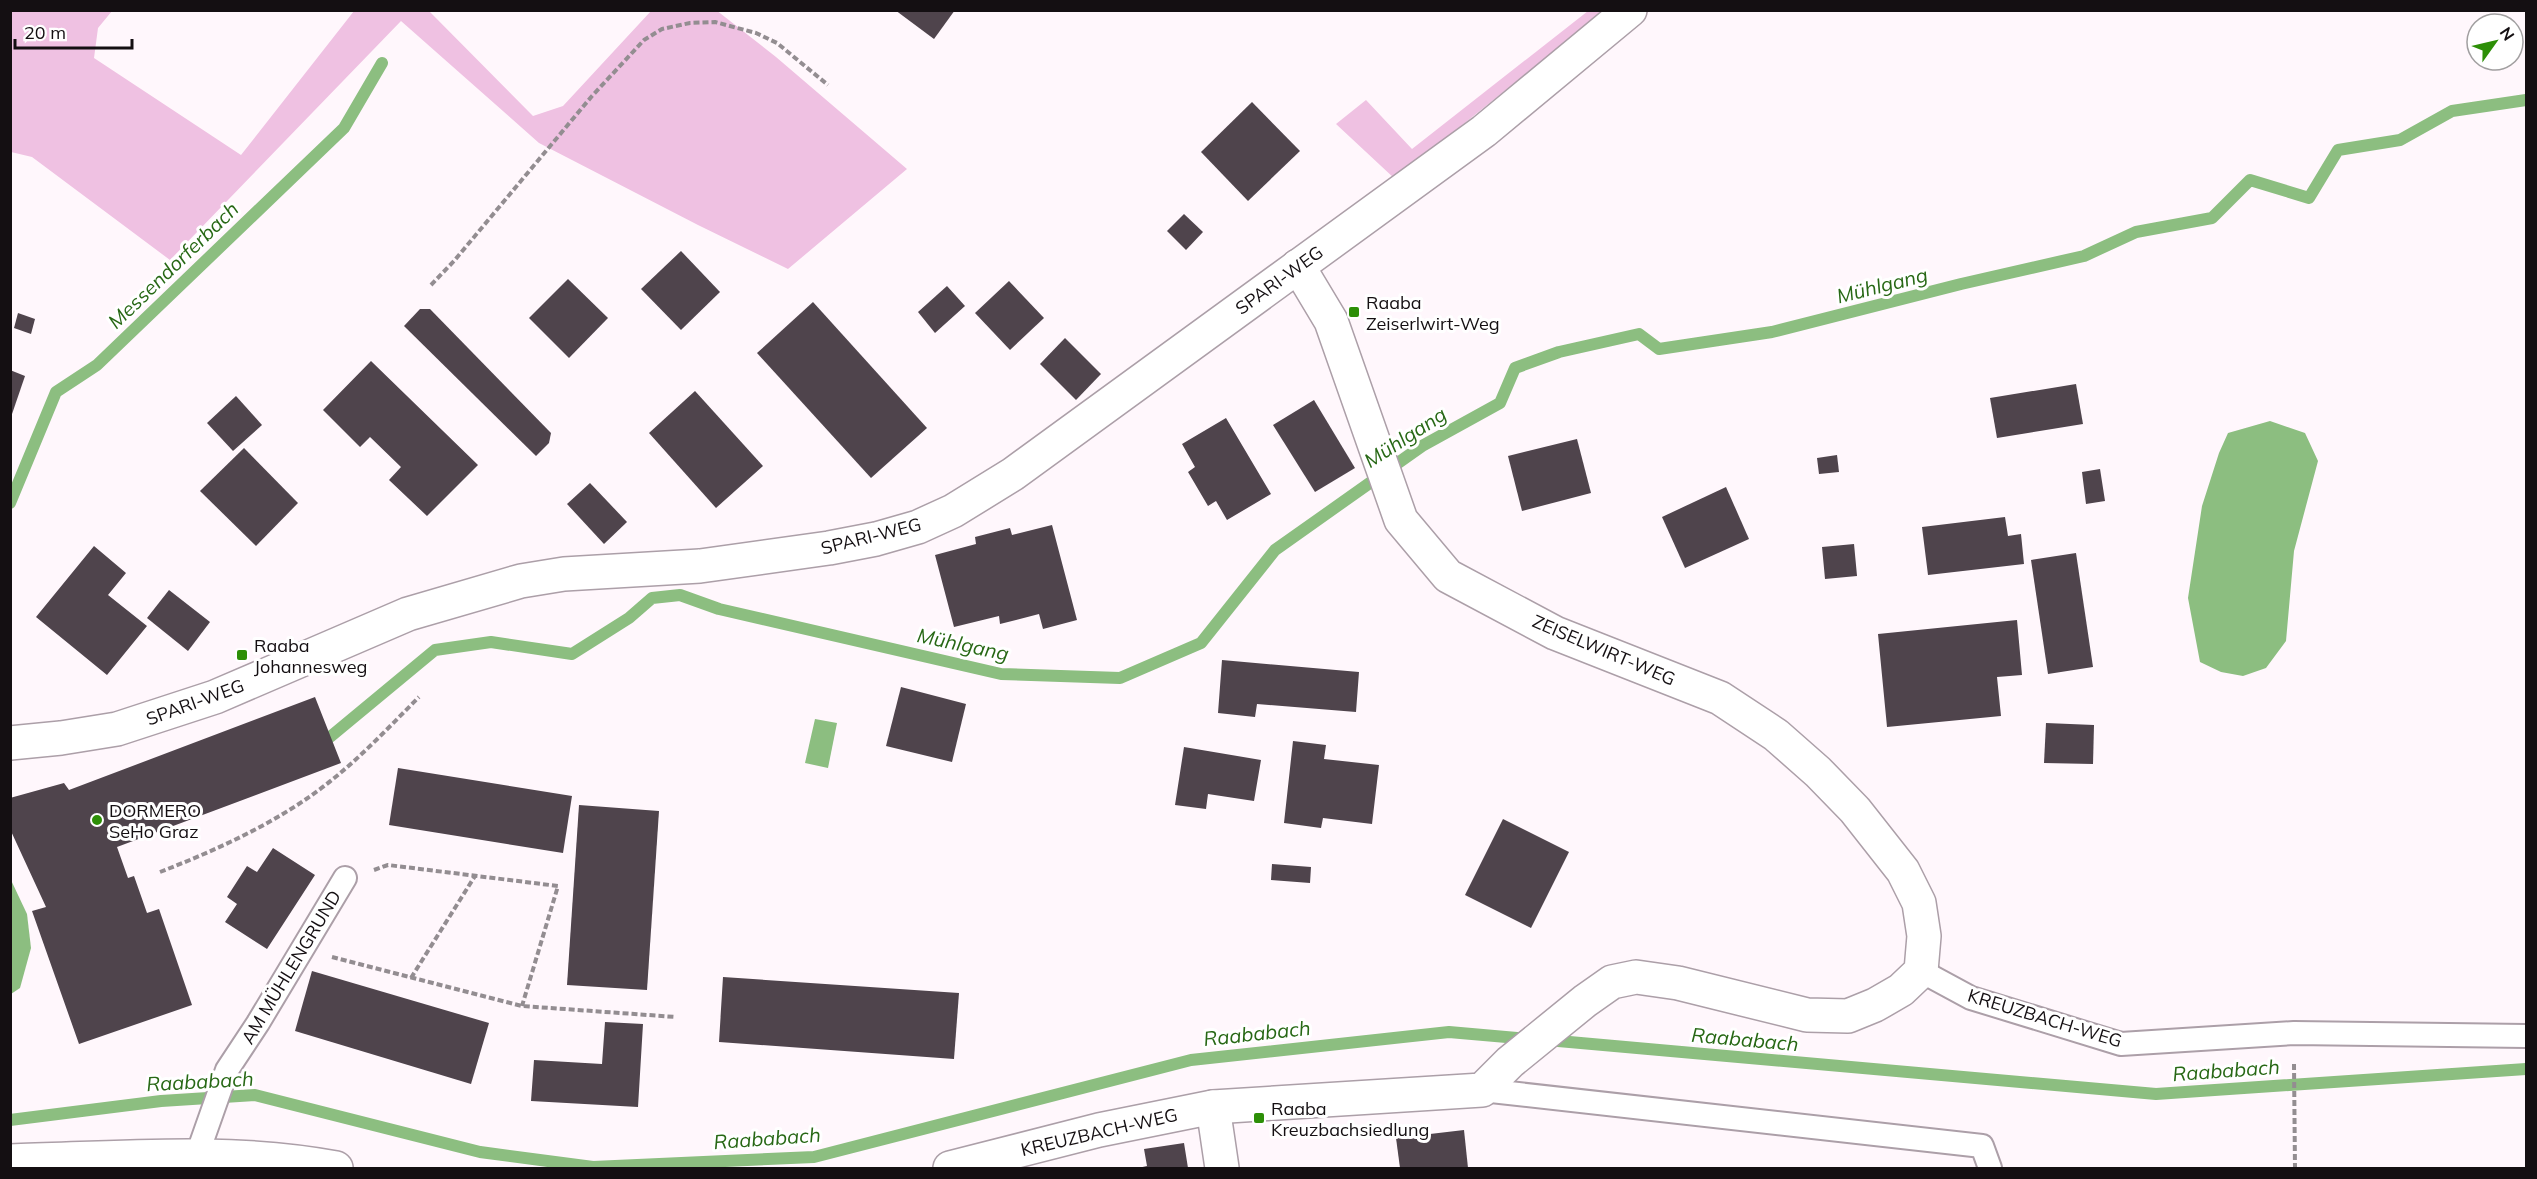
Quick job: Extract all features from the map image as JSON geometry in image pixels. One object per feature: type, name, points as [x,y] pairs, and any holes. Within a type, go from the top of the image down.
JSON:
[{"type":"street","name":"SPARI-WEG","points":[[10,742],[61,738],[117,729],[215,697],[408,615],[521,580],[564,574],[700,566],[829,548],[876,539],[918,527],[953,511],[1013,474],[1484,131],[1630,10]]},
{"type":"street","name":"ZEISELWIRT-WEG","points":[[1298,266],[1332,321],[1401,520],[1448,576],[1555,633],[1720,698],[1776,735],[1818,772],[1855,810],[1903,871],[1919,903],[1924,936],[1921,971]]},
{"type":"street","points":[[1482,1090],[1510,1062],[1612,982],[1636,977],[1678,983],[1807,1015],[1848,1016],[1875,1005],[1901,990],[1921,971]]},
{"type":"street","name":"KREUZBACH-WEG","points":[[950,1168],[1099,1130],[1213,1107],[1482,1090]]},
{"type":"street","points":[[1213,1107],[1222,1168]]},
{"type":"street","points":[[10,1161],[197,1155],[336,1168]]},
{"type":"lane","name":"AM MÜHLENGRUND","points":[[197,1155],[227,1070],[345,878]]},
{"type":"lane","name":"KREUZBACH-WEG","points":[[1921,971],[1971,998],[2121,1044],[2294,1033],[2526,1036]]},
{"type":"lane","name":"KREUZBACH-WEG","points":[[1482,1090],[1982,1146],[1990,1168]]},
{"type":"path","points":[[431,285],[454,261],[592,96],[644,40],[662,29],[690,23],[715,22],[756,33],[777,43],[828,85]]},
{"type":"path","points":[[160,872],[218,849],[275,818],[332,780],[419,697]]},
{"type":"path","points":[[345,878],[388,866],[558,886],[522,1006]]},
{"type":"path","points":[[411,978],[475,876]]},
{"type":"path","points":[[302,950],[522,1006],[676,1017]]},
{"type":"path","points":[[2294,1062],[2295,1168]]},
{"type":"shaded area","points":[[716,10],[776,57],[907,169],[788,269],[539,143],[401,21],[170,260],[32,157],[11,152],[11,11],[112,11],[98,28],[94,58],[241,155],[354,11],[429,11],[533,116],[563,106],[651,11]]},
{"type":"shaded area","points":[[1588,11],[1604,11],[1395,179],[1336,124],[1366,100],[1412,149]]},
{"type":"shaded area","points":[[2270,421],[2305,433],[2318,461],[2294,551],[2286,641],[2266,668],[2243,676],[2221,672],[2200,662],[2188,598],[2202,506],[2228,433]]},
{"type":"shaded area","points":[[815,719],[837,723],[828,768],[805,763]]},
{"type":"shaded area","points":[[10,878],[27,914],[31,948],[20,988],[11,994]]},
{"type":"building","points":[[895,10],[955,10],[934,39]]},
{"type":"building","points":[[1252,102],[1300,151],[1248,201],[1201,152]]},
{"type":"building","points":[[1184,214],[1203,232],[1186,250],[1167,231]]},
{"type":"building","points":[[681,251],[720,292],[681,330],[641,289]]},
{"type":"building","points":[[568,279],[608,318],[569,358],[529,318]]},
{"type":"building","points":[[1009,281],[1044,318],[1010,350],[975,313]]},
{"type":"building","points":[[947,286],[965,306],[935,333],[918,312]]},
{"type":"building","points":[[813,302],[927,428],[871,478],[757,353]]},
{"type":"building","points":[[420,309],[430,309],[551,433],[549,443],[536,456],[404,326]]},
{"type":"building","points":[[18,313],[35,319],[31,334],[14,328]]},
{"type":"building","points":[[1065,338],[1101,374],[1076,400],[1040,364]]},
{"type":"building","points":[[371,361],[478,465],[427,516],[389,480],[401,467],[370,437],[360,447],[323,410]]},
{"type":"building","points":[[10,370],[25,376],[11,417],[10,417]]},
{"type":"building","points":[[2076,384],[2083,424],[1997,438],[1990,398]]},
{"type":"building","points":[[695,391],[763,466],[716,508],[649,433]]},
{"type":"building","points":[[236,396],[262,425],[233,451],[207,423]]},
{"type":"building","points":[[1314,400],[1355,468],[1315,492],[1273,425]]},
{"type":"building","points":[[1226,418],[1271,494],[1227,520],[1216,501],[1208,506],[1188,472],[1195,467],[1182,444]]},
{"type":"building","points":[[1577,439],[1591,493],[1522,511],[1508,456]]},
{"type":"building","points":[[244,448],[298,503],[256,546],[200,491]]},
{"type":"building","points":[[1837,455],[1839,472],[1819,474],[1817,458]]},
{"type":"building","points":[[2100,469],[2105,501],[2086,504],[2082,472]]},
{"type":"building","points":[[590,483],[627,522],[604,544],[567,504]]},
{"type":"building","points":[[1726,487],[1749,539],[1685,568],[1662,517]]},
{"type":"building","points":[[2005,517],[2008,536],[2021,534],[2024,564],[1928,575],[1922,527]]},
{"type":"building","points":[[1052,525],[1077,620],[1043,629],[1039,614],[1000,624],[999,616],[954,627],[935,555],[976,544],[975,537],[1010,528],[1012,535]]},
{"type":"building","points":[[1854,544],[1857,576],[1825,579],[1822,547]]},
{"type":"building","points":[[94,546],[126,573],[108,595],[147,626],[107,675],[36,617]]},
{"type":"building","points":[[2076,553],[2093,667],[2048,674],[2031,560]]},
{"type":"building","points":[[169,590],[210,622],[188,651],[147,618]]},
{"type":"building","points":[[2017,620],[2022,675],[1997,677],[2001,716],[1887,727],[1878,634]]},
{"type":"building","points":[[1222,660],[1359,672],[1356,712],[1257,704],[1255,717],[1218,713]]},
{"type":"building","points":[[901,687],[966,704],[952,762],[886,746]]},
{"type":"building","points":[[315,697],[341,763],[117,847],[128,878],[134,876],[147,913],[159,909],[192,1005],[79,1044],[32,911],[46,907],[10,829],[10,798],[64,783],[69,790]]},
{"type":"building","points":[[2046,723],[2094,725],[2093,764],[2044,763]]},
{"type":"building","points":[[1293,741],[1326,745],[1324,759],[1379,765],[1372,824],[1323,818],[1321,828],[1284,823]]},
{"type":"building","points":[[1184,747],[1261,760],[1254,801],[1208,794],[1206,809],[1175,805]]},
{"type":"building","points":[[398,768],[572,796],[563,853],[389,825]]},
{"type":"building","points":[[579,805],[659,811],[647,990],[567,985]]},
{"type":"building","points":[[1503,819],[1569,852],[1531,928],[1465,895]]},
{"type":"building","points":[[273,848],[315,875],[267,949],[225,922],[237,904],[227,897],[247,866],[257,872]]},
{"type":"building","points":[[1272,864],[1311,867],[1310,883],[1271,880]]},
{"type":"building","points":[[312,971],[489,1023],[471,1084],[295,1031]]},
{"type":"building","points":[[723,977],[959,993],[954,1059],[719,1042]]},
{"type":"building","points":[[605,1022],[643,1024],[638,1107],[531,1101],[534,1060],[602,1064]]},
{"type":"building","points":[[1464,1130],[1468,1168],[1400,1168],[1396,1138]]},
{"type":"building","points":[[1184,1143],[1188,1168],[1138,1168],[1147,1166],[1144,1149]]},
{"type":"waterway","name":"Messendorferbach","points":[[10,503],[56,392],[97,365],[344,128],[382,63]]},
{"type":"waterway","name":"Mühlgang","points":[[330,737],[435,650],[491,642],[572,654],[629,618],[652,598],[680,595],[719,609],[1001,674],[1120,678],[1201,643],[1275,550],[1422,446],[1500,403],[1515,368],[1559,352],[1639,334],[1659,349],[1772,332],[1961,284],[2084,256],[2136,232],[2212,218],[2250,180],[2309,198],[2338,150],[2400,140],[2452,111],[2526,100]]},
{"type":"waterway","name":"Raababach","points":[[10,1120],[161,1101],[255,1095],[480,1152],[593,1167],[814,1157],[1191,1060],[1449,1032],[1530,1039]]},
{"type":"waterway","name":"Raababach","points":[[1547,1040],[2156,1094],[2526,1069]]},
{"type":"place","name":"Raaba Zeiserlwirt-Weg","points":[[1354,312]]},
{"type":"place","name":"Raaba Johannesweg","points":[[242,655]]},
{"type":"place","name":"DORMERO SeHo Graz","points":[[97,820]]},
{"type":"place","name":"Raaba Kreuzbachsiedlung","points":[[1259,1118]]}]
